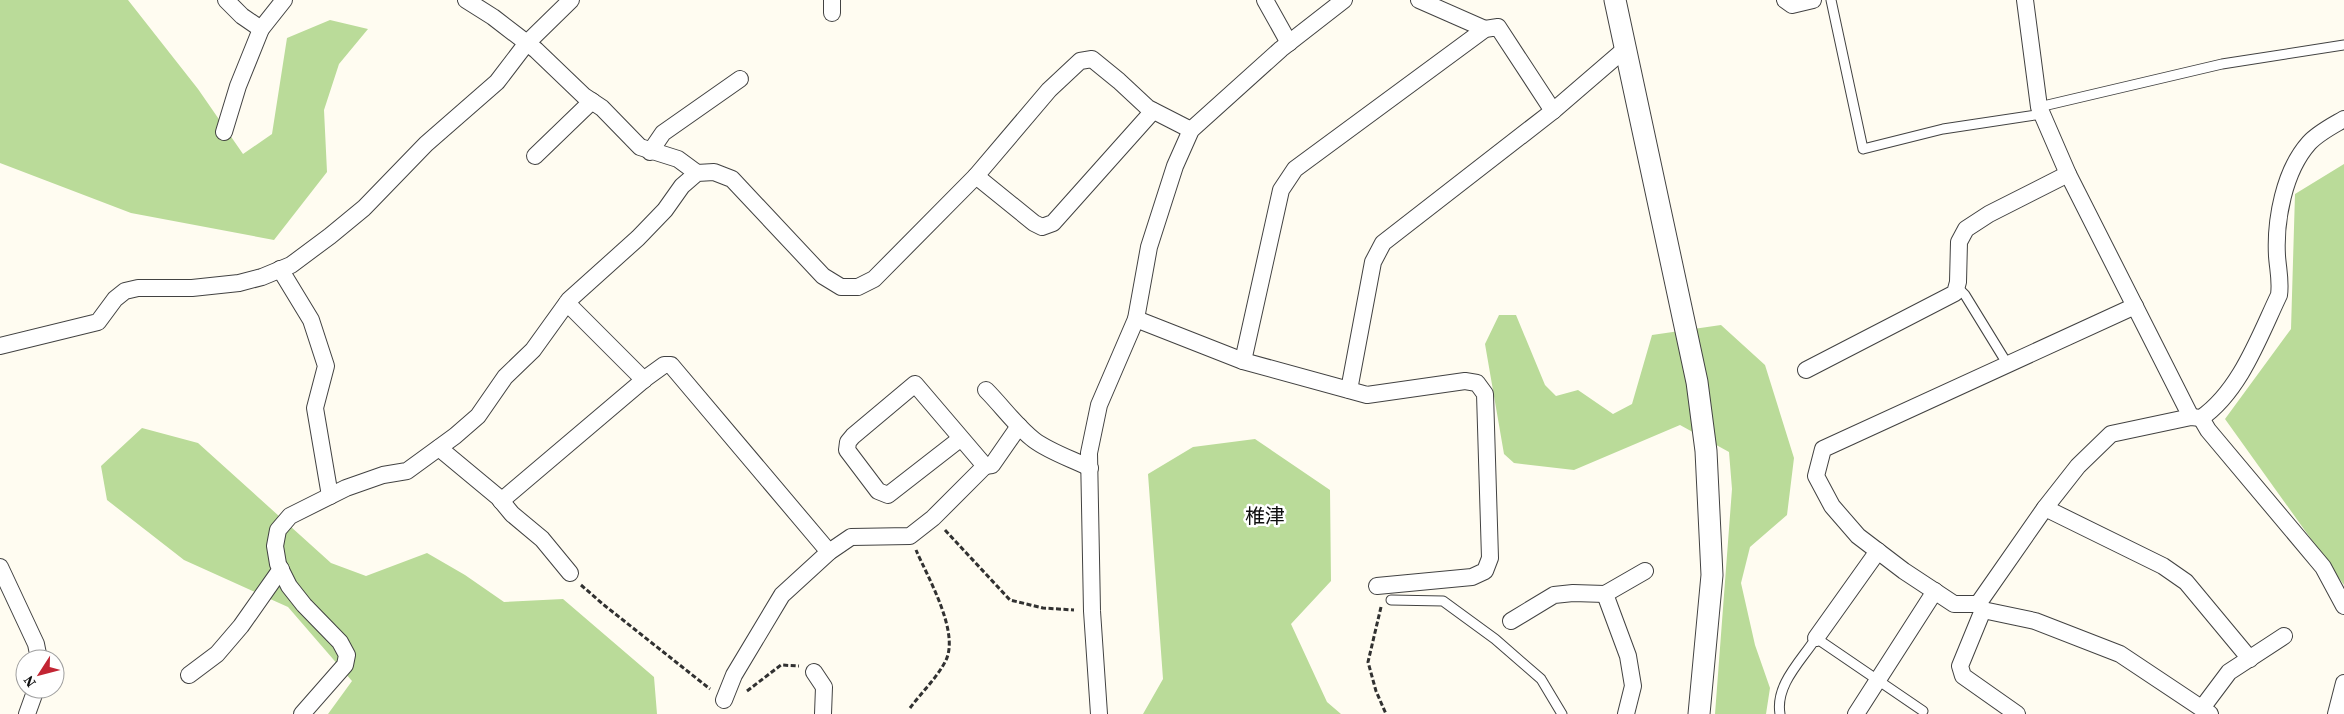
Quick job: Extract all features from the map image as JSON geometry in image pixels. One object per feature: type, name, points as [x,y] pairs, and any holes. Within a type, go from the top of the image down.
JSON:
[{"type":"street","points":[[226,0],[261,29]]},
{"type":"street","points":[[224,132],[238,86],[261,29],[284,0]]},
{"type":"street","points":[[466,0],[493,17],[602,108],[640,147],[650,152],[678,159],[697,173]]},
{"type":"street","points":[[0,346],[98,322],[114,299],[125,291],[138,288],[192,288],[239,283],[291,265],[364,208],[426,144],[497,82],[526,44],[571,0]]},
{"type":"street","points":[[1265,0],[1289,43]]},
{"type":"street","points":[[1099,714],[1092,611],[1089,453],[1099,405],[1136,320],[1149,247],[1175,166],[1191,130],[1289,43],[1344,0]]},
{"type":"street","points":[[1419,0],[1485,29]]},
{"type":"street","points":[[1615,0],[1697,382],[1706,451],[1712,575],[1699,714]]},
{"type":"street","points":[[1785,0],[1792,5],[1813,0]]},
{"type":"street","points":[[2025,0],[2040,110],[2068,174],[2135,306],[2196,418],[2324,567],[2344,606]]},
{"type":"street","points":[[1243,361],[1281,190],[1295,169],[1485,29],[1498,27],[1553,111]]},
{"type":"street","points":[[1349,390],[1373,262],[1383,243],[1553,111],[1624,49]]},
{"type":"street","points":[[302,714],[345,665],[347,655],[340,642],[304,605],[289,586],[281,569],[275,546],[278,530],[290,516],[330,496],[383,474],[407,471],[478,416],[504,377],[533,350],[567,303],[638,238],[665,210],[682,186],[697,173],[714,172],[732,179],[823,276],[842,287],[858,287],[874,279],[976,176],[1049,90],[1080,61],[1092,59],[1153,111],[1191,130]]},
{"type":"street","points":[[650,152],[663,133],[740,79]]},
{"type":"street","points":[[535,156],[592,101]]},
{"type":"street","points":[[976,176],[1034,223],[1042,227],[1053,223],[1153,111]]},
{"type":"street","points":[[2018,714],[1998,698],[1962,676],[1960,666],[1977,628],[1981,607],[2045,508],[2078,466],[2111,434],[2196,418],[2217,407],[2238,377],[2279,295],[2278,232],[2284,194],[2290,174],[2309,142],[2327,128],[2344,119]]},
{"type":"street","points":[[1806,370],[1945,300],[1955,293],[1957,287],[1959,242],[1966,228],[1989,214],[2068,174]]},
{"type":"street","points":[[280,269],[311,320],[326,366],[315,408],[330,496]]},
{"type":"street","points":[[567,303],[644,380]]},
{"type":"street","points":[[2135,306],[1823,449],[1816,476],[1832,506],[1858,536],[1904,572],[1954,604],[1981,607],[2034,621],[2120,654],[2206,711],[2229,672],[2284,636]]},
{"type":"street","points":[[1136,320],[1243,361],[1367,394],[1465,381],[1477,383],[1485,394],[1490,558],[1485,570],[1472,577],[1377,586]]},
{"type":"street","points":[[501,501],[644,380],[664,365],[671,365],[829,552]]},
{"type":"street","points":[[960,439],[888,495],[878,491],[847,450],[848,442],[853,436],[915,384],[985,466]]},
{"type":"street","points":[[986,390],[1019,426],[1036,441],[1090,468]]},
{"type":"street","points":[[724,700],[734,675],[782,595],[829,552],[851,537],[910,536],[933,518],[985,466],[992,465],[1019,426]]},
{"type":"street","points":[[438,448],[501,501],[512,514],[542,539],[570,573]]},
{"type":"street","points":[[2045,508],[2163,566],[2186,582],[2250,659]]},
{"type":"street","points":[[1816,638],[1878,551]]},
{"type":"street","points":[[0,567],[37,649]]},
{"type":"street","points":[[189,675],[217,654],[241,626],[281,569]]},
{"type":"street","points":[[1511,621],[1554,595],[1573,593],[1605,594],[1645,571]]},
{"type":"street","points":[[1856,714],[1935,592]]},
{"type":"street","points":[[1605,594],[1628,656],[1633,686],[1626,714]]},
{"type":"street","points":[[814,672],[824,687],[823,714]]},
{"type":"street","points":[[2336,714],[2344,683]]},
{"type":"street","points":[[27,714],[32,699]]},
{"type":"lane","points":[[1831,0],[1863,149],[1943,129],[2040,110],[2222,64],[2344,45]]},
{"type":"lane","points":[[1957,287],[1965,295],[2008,365]]},
{"type":"lane","points":[[1392,600],[1443,601],[1495,639],[1541,679],[1562,714]]},
{"type":"lane","points":[[1780,714],[1778,706],[1781,689],[1816,638],[1922,711]]},
{"type":"path","points":[[933,518],[1010,600],[1043,608],[1092,611]]},
{"type":"path","points":[[910,536],[949,629],[951,646],[946,662],[910,708]]},
{"type":"path","points":[[570,573],[604,605],[729,704],[781,665],[797,665],[814,672]]},
{"type":"path","points":[[1386,714],[1376,690],[1368,662],[1379,609],[1392,600]]},
{"type":"green space","points":[[0,0],[128,0],[198,89],[243,154],[272,134],[287,38],[330,20],[368,29],[339,64],[324,110],[327,172],[274,240],[131,213],[0,163]]},
{"type":"green space","points":[[2344,164],[2344,585],[2225,419],[2291,329],[2295,194]]},
{"type":"green space","points":[[1499,315],[1516,315],[1545,385],[1556,396],[1578,390],[1613,414],[1632,404],[1652,335],[1721,325],[1765,365],[1794,458],[1787,515],[1750,547],[1741,583],[1755,645],[1770,688],[1766,714],[1715,714],[1732,489],[1729,452],[1680,425],[1574,470],[1514,463],[1504,454],[1485,344]]},
{"type":"green space","points":[[142,428],[198,443],[331,563],[366,576],[427,553],[465,575],[504,602],[563,599],[654,677],[657,714],[328,714],[352,681],[288,607],[184,560],[107,500],[101,466]]},
{"type":"green space","points":[[1255,439],[1330,490],[1331,581],[1291,624],[1327,702],[1341,714],[1143,714],[1163,679],[1148,474],[1193,447]]},
{"type":"district","name":"椎津","points":[[1265,516]]}]
